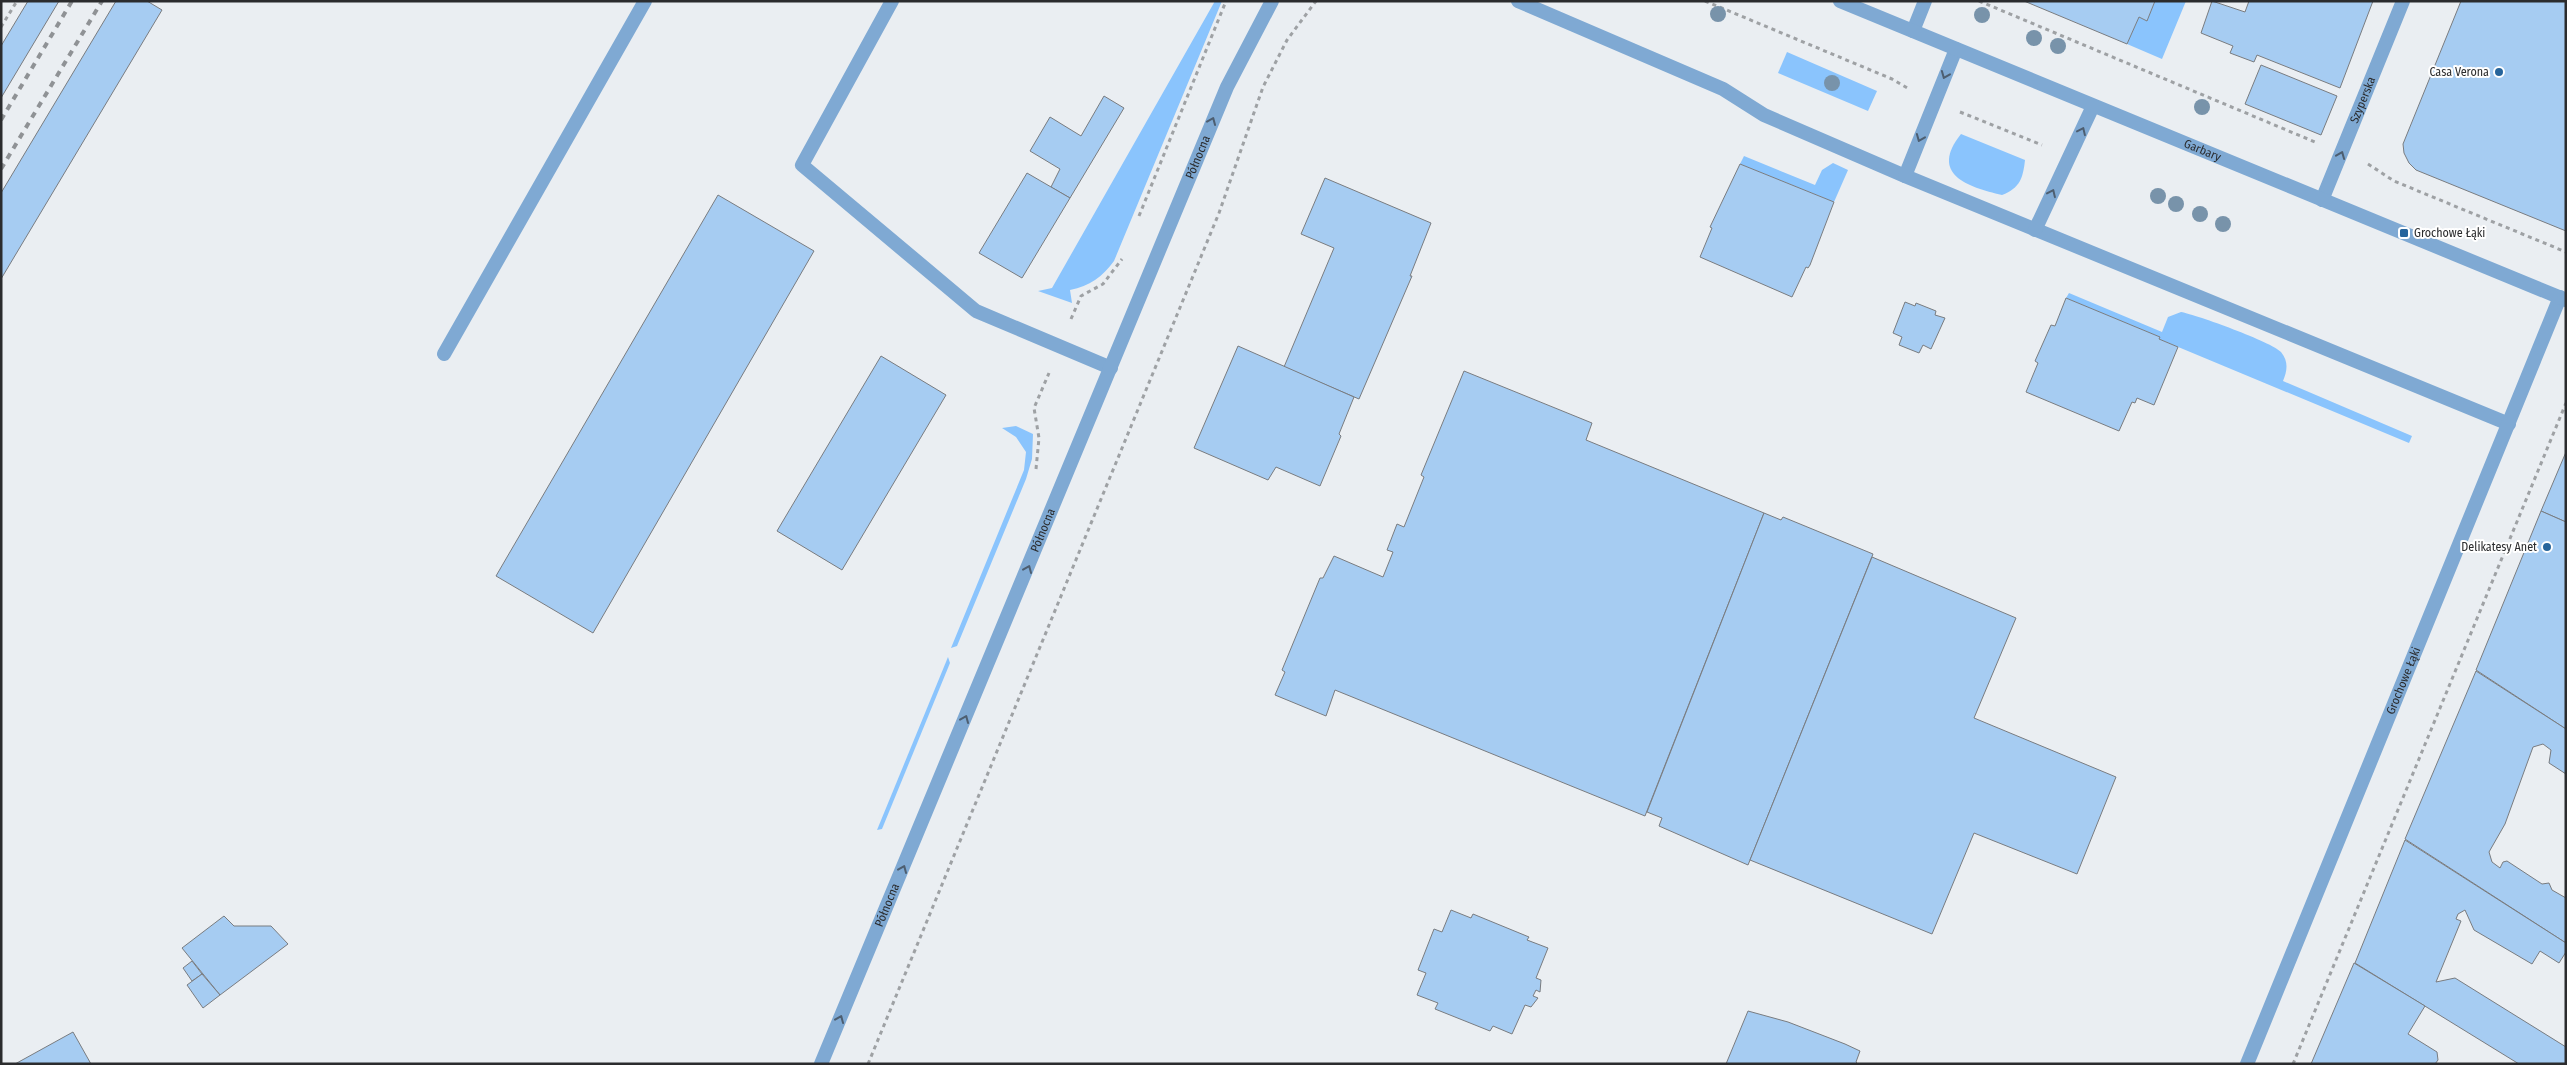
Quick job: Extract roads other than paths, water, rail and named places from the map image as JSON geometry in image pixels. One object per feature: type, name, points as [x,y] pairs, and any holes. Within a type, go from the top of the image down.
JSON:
[{"type":"street","points":[[444,354],[646,1]]},
{"type":"street","points":[[892,1],[802,165],[976,311],[1111,368]]},
{"type":"street","name":"Północna","points":[[821,1064],[1227,87],[1272,1]]},
{"type":"street","points":[[1518,1],[1723,89],[1764,115],[1905,176],[2509,424]]},
{"type":"street","name":"Garbary","points":[[1840,1],[2563,298]]},
{"type":"street","points":[[1913,31],[1925,1]]},
{"type":"street","name":"Szyperska","points":[[2322,200],[2403,1]]},
{"type":"street","points":[[1905,176],[1956,49]]},
{"type":"street","points":[[2035,230],[2093,106]]},
{"type":"street","name":"Grochowe Łąki","points":[[2247,1064],[2509,424],[2563,298]]},
{"type":"railway","points":[[1,120],[72,1]]},
{"type":"railway","points":[[1,169],[102,1]]},
{"type":"place","name":"Casa Verona","points":[[2499,72]]},
{"type":"place","name":"Grochowe Łąki","points":[[2404,233]]},
{"type":"place","name":"Delikatesy Anet","points":[[2547,547]]}]
